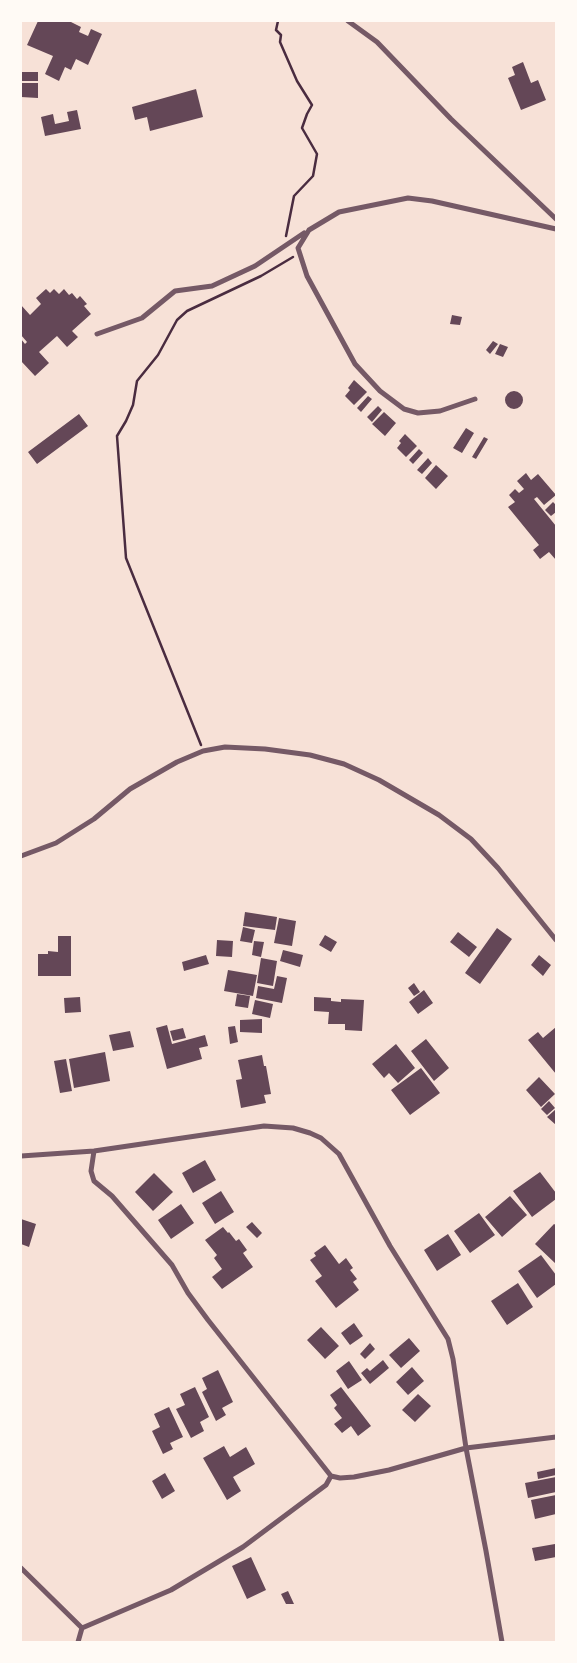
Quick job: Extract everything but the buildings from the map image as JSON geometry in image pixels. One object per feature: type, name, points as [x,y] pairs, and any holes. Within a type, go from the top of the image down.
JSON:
[{"type":"street","points":[[348,21],[377,42],[451,119],[556,219]]},
{"type":"street","points":[[97,334],[142,318],[175,291],[212,286],[255,266],[339,212],[408,198],[432,200],[556,229]]},
{"type":"street","points":[[309,230],[298,248],[307,276],[355,364],[380,391],[404,409],[418,412],[440,411],[475,399]]},
{"type":"street","points":[[21,856],[56,843],[94,819],[130,789],[177,762],[204,751],[225,747],[265,749],[310,755],[344,764],[379,780],[439,814],[471,839],[498,868],[556,940]]},
{"type":"street","points":[[21,1156],[94,1150],[264,1126],[292,1128],[310,1133],[331,1145],[340,1154],[390,1246],[448,1339],[502,1642]]},
{"type":"street","points":[[94,1150],[91,1171],[94,1181],[112,1196],[172,1265],[188,1293],[208,1320],[331,1476],[340,1478],[354,1477],[388,1470],[466,1448],[556,1437]]},
{"type":"street","points":[[82,1628],[171,1590],[236,1551],[326,1485],[331,1476]]},
{"type":"street","points":[[21,1568],[82,1628]]},
{"type":"street","points":[[78,1642],[82,1628]]},
{"type":"path","points":[[278,21],[276,30],[281,35],[280,42],[297,81],[312,106],[302,128],[317,154],[313,176],[294,196],[283,247]]},
{"type":"path","points":[[204,751],[126,558],[116,436],[126,421],[133,405],[137,381],[158,355],[177,320],[187,311],[261,276],[299,254]]}]
